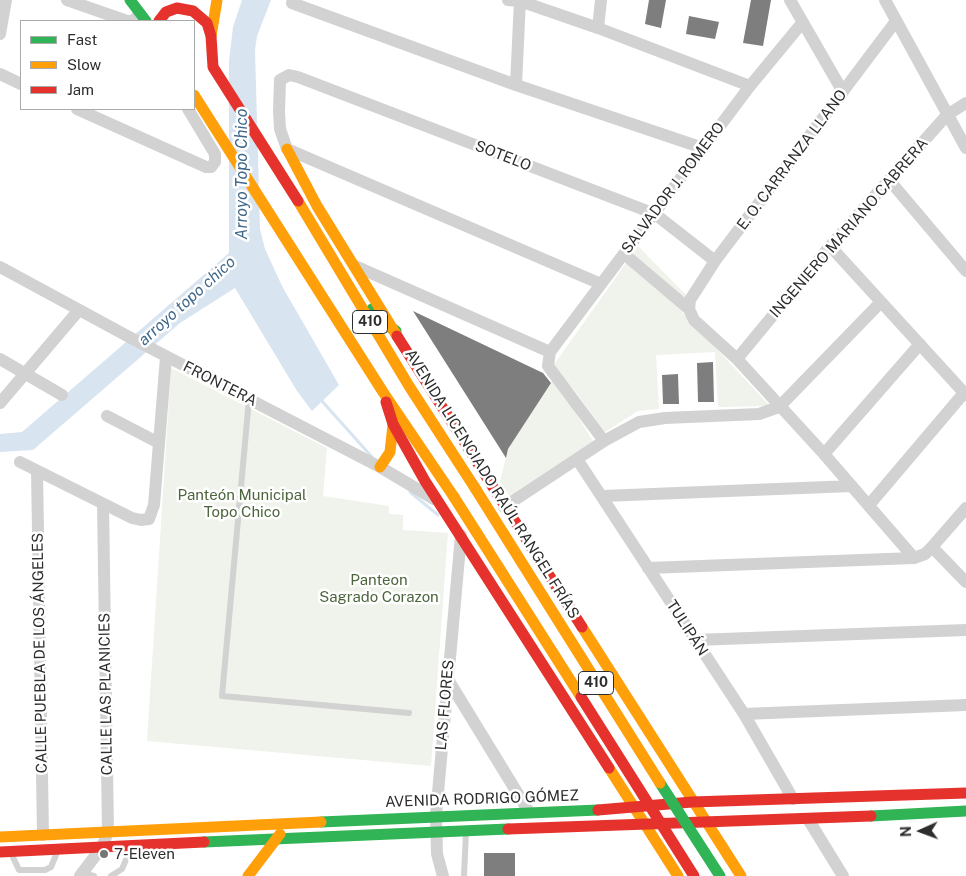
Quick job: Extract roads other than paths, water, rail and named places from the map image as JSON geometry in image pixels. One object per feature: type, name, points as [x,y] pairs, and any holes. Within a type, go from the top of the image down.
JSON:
[{"type":"main road","points":[[130,0],[138,19]]},
{"type":"main road","name":"410","points":[[217,0],[211,36],[213,67],[223,86],[269,154],[349,288],[720,876]]},
{"type":"main road","points":[[160,20],[166,12],[172,9],[193,11],[206,23],[211,36]]},
{"type":"main road","name":"410","points":[[195,97],[383,392],[454,497],[694,876]]},
{"type":"main road","name":"AVENIDA LICENCIADO RAÚL RANGEL FRÍAS","points":[[287,150],[317,206],[504,506],[740,875]]},
{"type":"main road","points":[[349,288],[365,300],[384,324],[396,331]]},
{"type":"main road","points":[[383,392],[393,424],[425,481],[461,534],[678,876]]},
{"type":"main road","points":[[380,467],[390,452],[393,424]]},
{"type":"main road","points":[[601,753],[609,757],[626,754],[641,742],[647,730]]},
{"type":"main road","name":"AVENIDA RODRIGO GÓMEZ","points":[[0,837],[436,815],[634,808],[692,802],[966,793]]},
{"type":"main road","name":"AVENIDA RODRIGO GÓMEZ","points":[[5,852],[435,831],[808,819],[966,811]]},
{"type":"main road","points":[[248,876],[288,823]]},
{"type":"main road","points":[[188,829],[188,842]]},
{"type":"main road","points":[[716,876],[740,875]]},
{"type":"street","points":[[0,34],[6,0]]},
{"type":"street","points":[[67,0],[124,20]]},
{"type":"street","points":[[516,86],[516,0],[598,28],[750,86]]},
{"type":"street","points":[[598,28],[601,0]]},
{"type":"street","points":[[790,0],[843,92]]},
{"type":"street","points":[[885,0],[966,148]]},
{"type":"street","points":[[292,3],[516,86],[703,148]]},
{"type":"street","name":"E. O. CARRANZA LLANO","points":[[689,304],[715,261],[896,21]]},
{"type":"street","name":"SALVADOR J. ROMERO","points":[[549,354],[750,86],[802,23]]},
{"type":"street","points":[[0,74],[20,84]]},
{"type":"street","name":"SOTELO","points":[[280,80],[289,76],[298,77],[655,214],[715,261]]},
{"type":"street","name":"AVENIDA LICENCIADO RAÚL RANGEL FRÍAS","points":[[280,80],[278,112],[280,128],[287,150]]},
{"type":"street","name":"INGENIERO MARIANO CABRERA","points":[[737,359],[830,246],[947,115],[966,103]]},
{"type":"street","points":[[79,110],[206,167],[214,164],[215,154],[189,110]]},
{"type":"street","points":[[287,150],[601,284]]},
{"type":"street","points":[[890,181],[966,271]]},
{"type":"street","points":[[830,246],[965,394],[869,505]]},
{"type":"street","points":[[630,259],[689,304],[694,320],[737,359],[824,454],[914,558]]},
{"type":"street","points":[[355,266],[549,354],[548,366],[604,441]]},
{"type":"street","name":"FRONTERA","points":[[0,267],[166,357],[380,467],[440,502]]},
{"type":"street","points":[[504,506],[604,441],[639,422],[652,419],[759,414],[779,407],[881,302]]},
{"type":"street","points":[[0,403],[78,310]]},
{"type":"street","points":[[824,454],[920,344]]},
{"type":"street","points":[[20,462],[132,518],[148,519],[154,510],[166,357]]},
{"type":"street","points":[[0,359],[62,394]]},
{"type":"street","points":[[107,416],[159,444]]},
{"type":"street","name":"TULIPÁN","points":[[577,459],[744,714],[793,799]]},
{"type":"street","name":"CALLE PUEBLA DE LOS ÁNGELES","points":[[37,471],[43,835]]},
{"type":"street","points":[[603,496],[852,486]]},
{"type":"street","name":"CALLE LAS PLANICIES","points":[[86,875],[108,832],[103,504]]},
{"type":"street","points":[[648,568],[914,558],[925,554],[966,508]]},
{"type":"street","name":"LAS FLORES","points":[[438,874],[435,831],[436,815],[461,534]]},
{"type":"street","points":[[932,547],[966,582]]},
{"type":"street","points":[[695,640],[966,630]]},
{"type":"street","points":[[447,678],[529,812]]},
{"type":"street","points":[[744,714],[966,705]]},
{"type":"street","points":[[808,819],[843,876]]},
{"type":"lane","points":[[249,399],[222,696],[409,713]]},
{"type":"lane","points":[[464,876],[466,830]]},
{"type":"lane","points":[[111,876],[122,869],[132,845]]},
{"type":"lane","points":[[5,852],[19,870],[45,870],[51,867],[59,849]]},
{"type":"water","points":[[242,0],[271,0],[257,36],[255,50],[260,229],[265,249],[282,286],[339,385],[312,411],[297,391],[235,288],[180,323],[33,450],[0,452],[0,434],[22,432],[229,253],[229,61],[233,27]]},
{"type":"waterway","points":[[321,400],[372,457]]},
{"type":"waterway","points":[[410,492],[438,515]]},
{"type":"place","name":"7-Eleven","points":[[104,854]]},
{"type":"water label","name":"Arroyo Topo Chico","points":[[242,174]]},
{"type":"water label","name":"arroyo topo chico","points":[[187,301]]},
{"type":"park label","name":"Panteón Municipal Topo Chico","points":[[242,504]]},
{"type":"park label","name":"Panteon Sagrado Corazon","points":[[379,588]]}]
